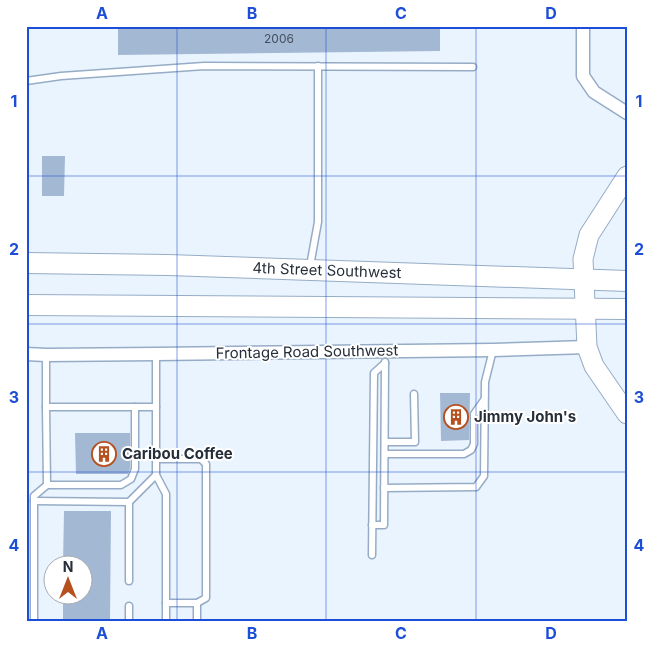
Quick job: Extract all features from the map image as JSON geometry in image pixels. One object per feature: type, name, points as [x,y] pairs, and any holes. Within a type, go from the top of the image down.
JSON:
[{"type":"main road","name":"4th Street Southwest","points":[[26,263],[168,265],[627,281]]},
{"type":"main road","points":[[26,305],[627,309]]},
{"type":"street","points":[[583,26],[582,76],[594,92],[627,113]]},
{"type":"street","points":[[627,176],[589,236],[583,259],[587,347],[594,366],[618,396],[627,414]]},
{"type":"street","name":"Frontage Road Southwest","points":[[26,354],[385,357],[492,350],[587,347]]},
{"type":"lane","points":[[26,81],[61,76],[204,66],[473,67]]},
{"type":"lane","points":[[310,270],[318,222],[318,66]]},
{"type":"lane","points":[[384,488],[476,487],[484,476],[485,382],[492,350]]},
{"type":"lane","points":[[156,354],[156,476],[166,494],[166,621]]},
{"type":"lane","points":[[46,355],[47,485]]},
{"type":"lane","points":[[372,525],[384,525],[385,357]]},
{"type":"lane","points":[[372,556],[374,373],[385,357]]},
{"type":"lane","points":[[384,442],[415,442],[414,394]]},
{"type":"lane","points":[[384,454],[464,454],[474,444],[474,414],[485,400]]},
{"type":"lane","points":[[46,407],[156,407]]},
{"type":"lane","points":[[34,621],[34,496],[47,485],[120,485],[131,479],[135,469],[135,407]]},
{"type":"lane","points":[[156,459],[201,459],[206,464],[206,598],[197,603],[166,603]]},
{"type":"lane","points":[[34,502],[129,502],[156,476]]},
{"type":"lane","points":[[129,502],[130,580]]},
{"type":"lane","points":[[197,603],[197,621]]},
{"type":"lane","points":[[129,621],[130,606]]},
{"type":"building","points":[[118,26],[440,26],[440,51],[118,55]]},
{"type":"building","points":[[42,156],[65,156],[64,196],[42,196]]},
{"type":"building","name":"Jimmy John's","points":[[440,393],[470,393],[469,440],[441,441]]},
{"type":"building","name":"Caribou Coffee","points":[[75,433],[130,433],[130,468],[128,474],[76,474]]},
{"type":"building","points":[[64,511],[111,511],[110,621],[63,621],[63,604],[92,604],[92,554],[63,554]]},
{"type":"place","name":"Jimmy John's","points":[[456,417]]},
{"type":"place","name":"Caribou Coffee","points":[[104,454]]}]
